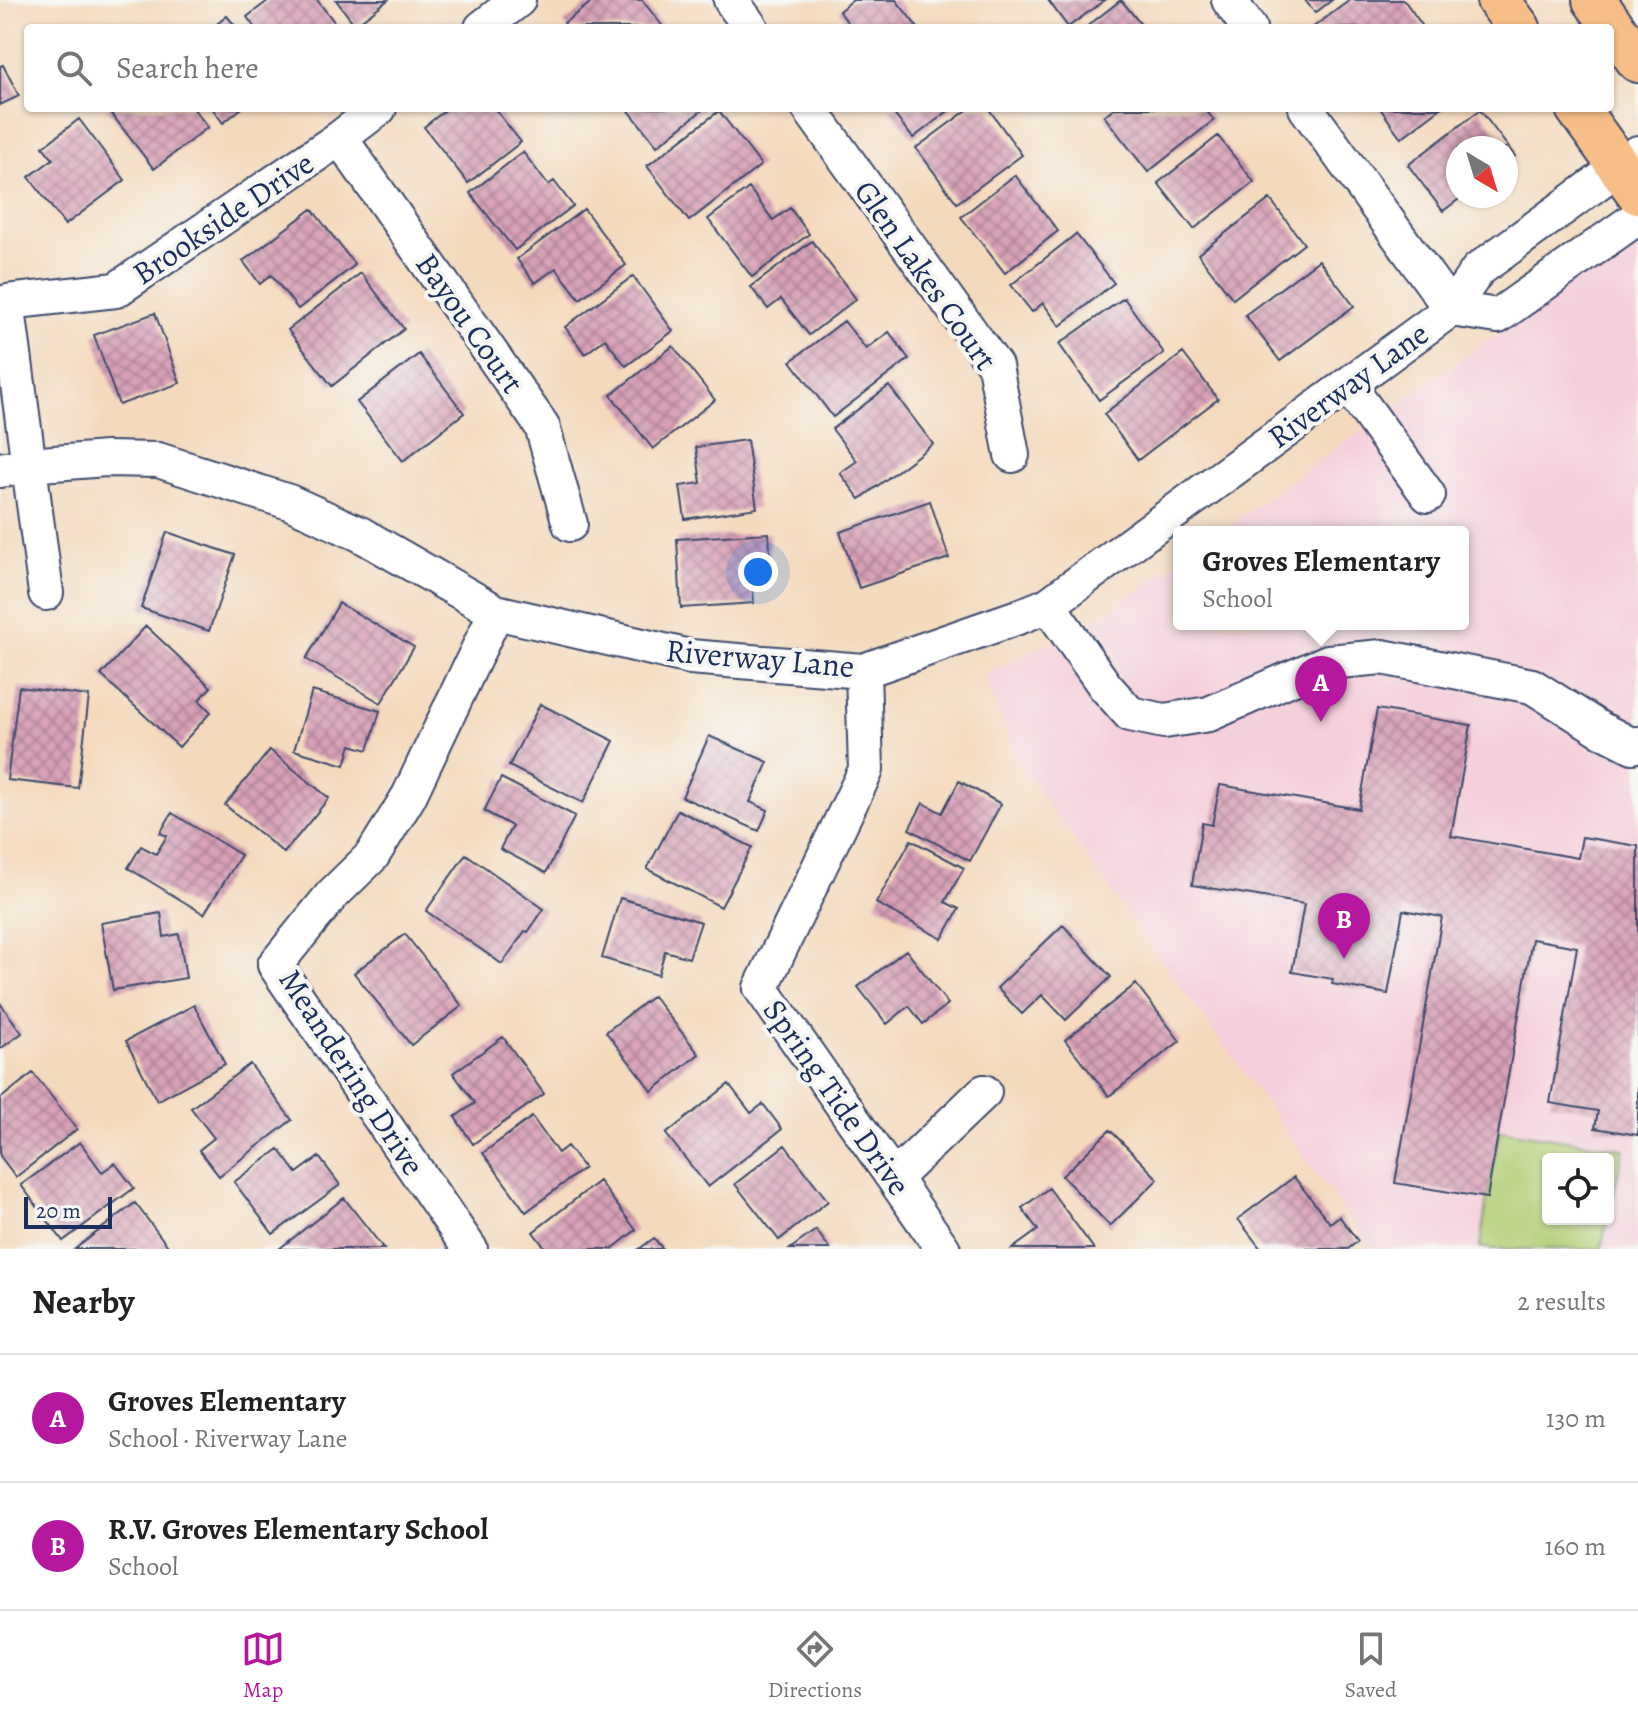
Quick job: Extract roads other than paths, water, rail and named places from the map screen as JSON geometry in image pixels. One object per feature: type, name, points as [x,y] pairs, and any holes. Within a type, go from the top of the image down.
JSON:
[{"type":"main road","points":[[1498,0],[1516,24]]},
{"type":"main road","points":[[1594,0],[1611,24]]},
{"type":"main road","points":[[1614,28],[1638,61]]},
{"type":"main road","points":[[1580,112],[1632,171]]},
{"type":"street","points":[[487,24],[518,0]]},
{"type":"street","points":[[731,0],[748,24]]},
{"type":"street","points":[[1229,0],[1246,24]]},
{"type":"street","name":"Brookside Drive","points":[[14,467],[7,302],[116,290],[374,112]]},
{"type":"street","name":"Glen Lakes Court","points":[[812,112],[995,366],[1012,455]]},
{"type":"street","points":[[1309,112],[1451,309]]},
{"type":"street","name":"Bayou Court","points":[[340,138],[542,426],[570,524]]},
{"type":"street","name":"Riverway Lane","points":[[14,467],[106,459],[158,460],[289,502],[360,534],[496,612],[690,657],[863,671],[1048,605],[1451,309],[1478,270],[1632,171]]},
{"type":"street","name":"Riverway Lane","points":[[1451,309],[1498,316],[1638,217]]},
{"type":"street","points":[[1348,385],[1428,495]]},
{"type":"street","points":[[14,467],[46,593]]},
{"type":"street","points":[[1048,605],[1105,686],[1130,714],[1164,721],[1209,714],[1328,662],[1382,657],[1532,686],[1600,729],[1633,746],[1638,744]]},
{"type":"street","name":"Meandering Drive","points":[[470,1249],[275,965],[332,895],[372,856],[409,796],[496,612]]},
{"type":"street","name":"Spring Tide Drive","points":[[863,671],[866,770],[761,988],[943,1249]]},
{"type":"street","points":[[894,1178],[984,1092]]},
{"type":"place","name":"Groves Elementary","points":[[1321,722]]},
{"type":"place","name":"R.V. Groves Elementary School","points":[[1344,959]]}]
